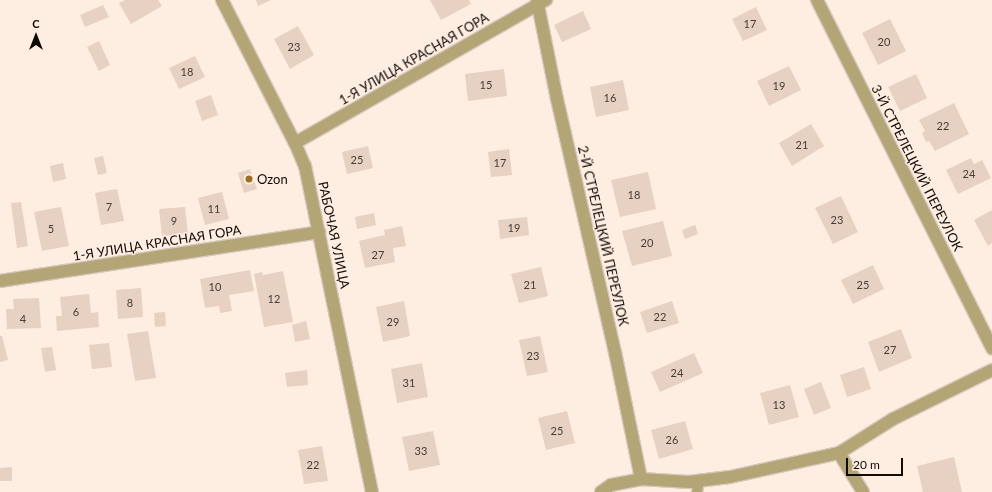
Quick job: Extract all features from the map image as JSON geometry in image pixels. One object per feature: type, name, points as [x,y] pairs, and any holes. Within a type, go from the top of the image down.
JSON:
[{"type":"street","name":"РАБОЧАЯ УЛИЦА","points":[[222,0],[295,143],[305,166],[372,492]]},
{"type":"street","name":"3-Й СТРЕЛЕЦКИЙ ПЕРЕУЛОК","points":[[817,0],[992,348]]},
{"type":"street","name":"1-Я УЛИЦА КРАСНАЯ ГОРА","points":[[295,143],[541,1]]},
{"type":"street","name":"2-Й СТРЕЛЕЦКИЙ ПЕРЕУЛОК","points":[[541,1],[557,99],[615,352],[641,479]]},
{"type":"street","name":"1-Я УЛИЦА КРАСНАЯ ГОРА","points":[[0,281],[319,232]]},
{"type":"street","points":[[602,492],[611,485],[641,479],[698,486],[730,477],[839,453],[893,419],[992,370]]},
{"type":"street","points":[[839,453],[863,492]]},
{"type":"building","points":[[125,0],[158,0],[162,6],[131,24],[119,3]]},
{"type":"building","points":[[256,0],[271,0],[258,6]]},
{"type":"building","points":[[430,0],[469,0],[471,4],[441,20]]},
{"type":"building","points":[[103,5],[109,17],[85,27],[80,15]]},
{"type":"building","points":[[756,7],[767,30],[743,41],[732,19]]},
{"type":"building","points":[[583,11],[591,29],[562,42],[554,25]]},
{"type":"building","points":[[890,19],[906,51],[878,65],[862,33]]},
{"type":"building","points":[[298,26],[314,55],[290,69],[274,39]]},
{"type":"building","points":[[99,41],[110,65],[99,71],[87,47]]},
{"type":"building","points":[[195,56],[205,77],[179,89],[169,68]]},
{"type":"building","points":[[789,66],[801,90],[769,106],[757,81]]},
{"type":"building","points":[[504,69],[507,96],[468,101],[465,74]]},
{"type":"building","points":[[916,74],[927,98],[900,111],[888,87]]},
{"type":"building","points":[[623,80],[629,110],[596,117],[590,87]]},
{"type":"building","points":[[211,95],[218,115],[202,121],[195,101]]},
{"type":"building","points":[[954,103],[969,134],[935,151],[929,141],[926,142],[922,133],[925,131],[919,120]]},
{"type":"building","points":[[811,124],[824,146],[792,166],[779,143]]},
{"type":"building","points":[[368,146],[373,168],[347,174],[342,152]]},
{"type":"building","points":[[509,149],[512,175],[491,177],[488,152]]},
{"type":"building","points":[[103,156],[107,173],[98,175],[94,158]]},
{"type":"building","points":[[971,158],[974,164],[982,160],[991,178],[958,194],[946,170]]},
{"type":"building","points":[[63,163],[66,179],[53,182],[50,166]]},
{"type":"building","points":[[250,169],[257,189],[244,193],[238,173]]},
{"type":"building","points":[[648,172],[656,209],[620,217],[611,180]]},
{"type":"building","points":[[117,189],[124,221],[101,225],[95,193]]},
{"type":"building","points":[[222,192],[229,219],[205,225],[198,198]]},
{"type":"building","points":[[841,196],[858,232],[833,244],[815,208]]},
{"type":"building","points":[[21,202],[28,246],[17,248],[11,203]]},
{"type":"building","points":[[61,207],[69,246],[42,251],[34,212]]},
{"type":"building","points":[[185,207],[188,234],[162,236],[159,209]]},
{"type":"building","points":[[992,210],[992,243],[988,246],[974,220]]},
{"type":"building","points":[[374,213],[376,225],[357,229],[355,217]]},
{"type":"building","points":[[527,217],[529,235],[500,239],[498,220]]},
{"type":"building","points":[[663,221],[672,256],[632,266],[622,231]]},
{"type":"building","points":[[695,225],[698,234],[685,239],[682,230]]},
{"type":"building","points":[[402,226],[406,246],[393,248],[395,262],[365,268],[359,241],[385,235],[384,230]]},
{"type":"building","points":[[873,265],[884,289],[853,304],[841,280]]},
{"type":"building","points":[[541,267],[548,296],[519,303],[511,274]]},
{"type":"building","points":[[250,270],[254,291],[229,295],[232,311],[220,313],[219,306],[205,308],[200,279]]},
{"type":"building","points":[[283,271],[293,322],[264,327],[254,274],[262,272],[263,275]]},
{"type":"building","points":[[141,288],[143,317],[118,319],[116,290]]},
{"type":"building","points":[[89,294],[91,313],[98,312],[99,327],[57,331],[56,316],[62,316],[60,297]]},
{"type":"building","points":[[39,298],[41,328],[7,329],[6,309],[14,309],[13,299]]},
{"type":"building","points":[[404,301],[410,336],[383,342],[376,307]]},
{"type":"building","points":[[672,301],[679,323],[647,333],[640,312]]},
{"type":"building","points":[[165,312],[166,326],[155,327],[154,313]]},
{"type":"building","points":[[306,321],[310,339],[295,342],[292,325]]},
{"type":"building","points":[[901,329],[912,358],[879,372],[868,342]]},
{"type":"building","points":[[148,331],[156,378],[135,381],[127,334]]},
{"type":"building","points":[[0,336],[2,336],[8,360],[0,362]]},
{"type":"building","points":[[540,336],[548,372],[527,376],[519,340]]},
{"type":"building","points":[[109,343],[112,367],[92,369],[89,345]]},
{"type":"building","points":[[52,347],[56,370],[45,372],[41,348]]},
{"type":"building","points":[[694,353],[703,373],[660,392],[651,372]]},
{"type":"building","points":[[422,363],[428,397],[397,403],[391,369]]},
{"type":"building","points":[[864,367],[871,389],[847,397],[840,375]]},
{"type":"building","points":[[307,370],[308,385],[287,387],[285,373]]},
{"type":"building","points":[[821,382],[831,408],[814,415],[804,389]]},
{"type":"building","points":[[790,385],[799,417],[769,425],[760,393]]},
{"type":"building","points":[[567,411],[575,443],[546,450],[538,418]]},
{"type":"building","points":[[685,421],[693,449],[659,459],[651,430]]},
{"type":"building","points":[[433,431],[440,465],[409,471],[402,437]]},
{"type":"building","points":[[322,446],[328,481],[304,484],[298,450]]},
{"type":"building","points":[[954,457],[962,492],[923,492],[917,466]]},
{"type":"building","points":[[12,467],[12,481],[0,481],[0,468]]},
{"type":"place","name":"Ozon","points":[[249,179]]}]
